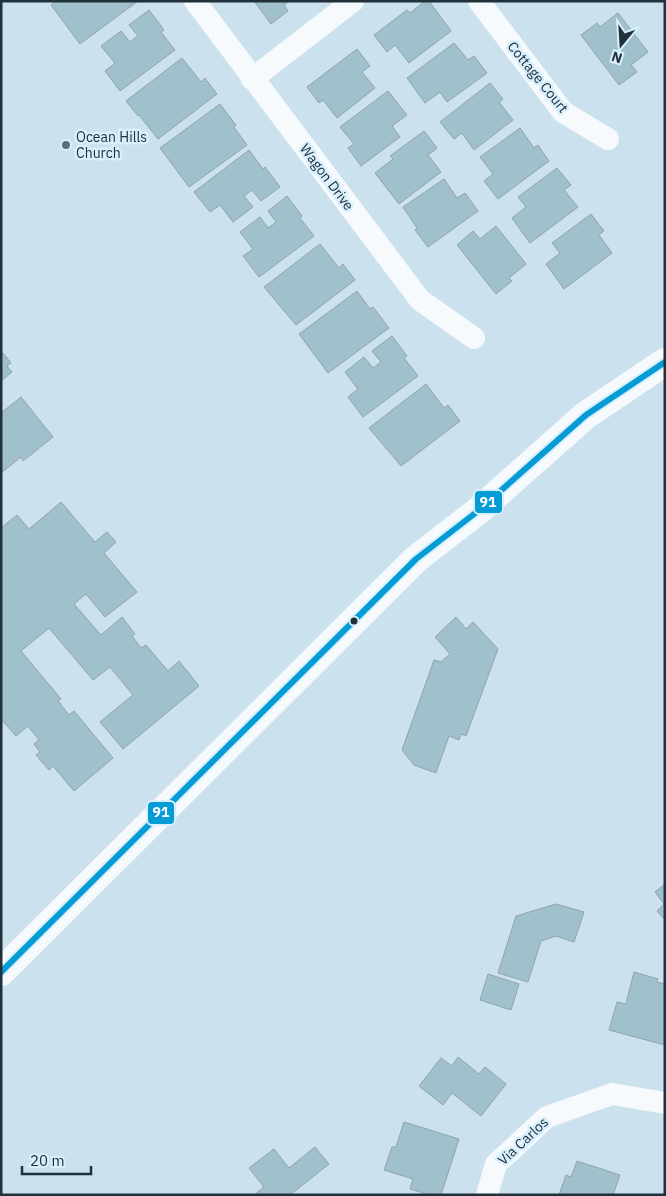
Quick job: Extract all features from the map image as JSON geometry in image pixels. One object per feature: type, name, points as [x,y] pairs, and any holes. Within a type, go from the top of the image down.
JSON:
[{"type":"main road","points":[[1,972],[416,559],[478,511],[586,415],[665,362]]},
{"type":"street","name":"Wagon Drive","points":[[195,1],[420,300],[474,338]]},
{"type":"street","points":[[252,79],[353,1]]},
{"type":"street","name":"Cottage Court","points":[[479,1],[563,112],[608,139]]},
{"type":"street","name":"Via Carlos","points":[[487,1195],[496,1164],[546,1117],[612,1094],[665,1104]]},
{"type":"building","points":[[56,1],[138,1],[80,44],[51,5]]},
{"type":"building","points":[[254,1],[289,1],[284,5],[288,11],[271,24]]},
{"type":"building","points":[[425,1],[429,1],[451,31],[409,63],[395,45],[387,52],[374,35],[407,10],[410,13]]},
{"type":"building","points":[[149,10],[164,30],[161,32],[175,50],[120,91],[105,71],[115,63],[101,46],[121,31],[130,42],[138,36],[129,25]]},
{"type":"building","points":[[618,13],[648,52],[631,65],[637,72],[619,85],[581,35],[597,23],[600,27]]},
{"type":"building","points":[[454,43],[468,60],[474,56],[487,73],[447,102],[440,92],[425,103],[407,78]]},
{"type":"building","points":[[357,49],[370,66],[362,72],[375,88],[337,118],[323,100],[319,103],[307,87]]},
{"type":"building","points":[[182,58],[201,82],[205,78],[217,94],[158,139],[126,101]]},
{"type":"building","points":[[490,83],[503,99],[499,102],[513,120],[474,150],[462,133],[454,139],[440,122]]},
{"type":"building","points":[[388,91],[407,115],[392,126],[400,137],[361,166],[348,148],[354,144],[340,127]]},
{"type":"building","points":[[220,104],[236,125],[234,127],[247,145],[189,187],[160,148]]},
{"type":"building","points":[[520,128],[534,148],[538,145],[549,161],[498,199],[484,181],[493,174],[480,157]]},
{"type":"building","points":[[424,131],[437,148],[428,155],[441,172],[399,204],[375,173],[393,159],[390,156]]},
{"type":"building","points":[[249,150],[280,187],[261,201],[252,190],[244,196],[253,207],[233,222],[220,205],[210,212],[194,192]]},
{"type":"building","points":[[557,168],[571,185],[564,190],[578,207],[530,243],[512,218],[526,207],[518,197]]},
{"type":"building","points":[[444,179],[457,198],[465,193],[478,211],[428,247],[415,230],[417,228],[403,207]]},
{"type":"building","points":[[287,196],[302,216],[300,218],[314,236],[259,277],[243,256],[253,249],[240,232],[260,217],[268,228],[276,222],[268,211]]},
{"type":"building","points":[[591,214],[604,231],[599,235],[612,253],[564,289],[546,264],[560,253],[552,243]]},
{"type":"building","points":[[496,226],[526,264],[509,278],[512,281],[496,294],[457,245],[473,231],[480,239]]},
{"type":"building","points":[[320,244],[339,268],[343,264],[355,280],[296,325],[264,287]]},
{"type":"building","points":[[357,291],[370,309],[373,307],[389,328],[328,373],[299,334]]},
{"type":"building","points":[[392,336],[407,356],[404,358],[418,376],[363,417],[348,397],[358,389],[345,372],[364,357],[373,368],[381,362],[372,351]]},
{"type":"building","points":[[3,353],[11,363],[7,366],[12,372],[1,381],[1,354]]},
{"type":"building","points":[[426,384],[444,408],[448,405],[460,421],[401,466],[369,428]]},
{"type":"building","points":[[21,397],[53,437],[23,461],[21,457],[1,473],[1,413]]},
{"type":"building","points":[[61,502],[95,542],[107,532],[116,542],[104,553],[137,592],[105,617],[86,594],[74,604],[101,635],[122,617],[135,634],[132,636],[141,648],[146,645],[168,671],[179,661],[199,686],[123,749],[100,722],[133,695],[110,667],[93,680],[49,628],[21,651],[61,699],[58,701],[69,715],[74,711],[113,758],[74,791],[53,766],[49,770],[36,755],[40,752],[34,744],[39,740],[28,726],[16,736],[1,719],[1,528],[17,515],[29,529]]},
{"type":"building","points":[[456,617],[466,629],[473,622],[498,649],[466,736],[461,734],[459,740],[449,736],[436,773],[414,765],[402,750],[434,660],[441,662],[450,654],[435,637]]},
{"type":"building","points":[[665,884],[665,920],[657,911],[664,904],[655,892]]},
{"type":"building","points":[[556,904],[584,912],[574,942],[556,936],[541,941],[528,982],[498,973],[516,916]]},
{"type":"building","points":[[634,972],[658,979],[657,982],[665,984],[665,1045],[609,1030],[617,1002],[626,1004]]},
{"type":"building","points":[[488,974],[519,984],[511,1010],[480,1000]]},
{"type":"building","points":[[458,1057],[479,1074],[485,1067],[506,1084],[481,1116],[452,1093],[443,1105],[419,1086],[441,1058],[452,1066]]},
{"type":"building","points":[[404,1122],[459,1139],[441,1195],[430,1195],[410,1189],[413,1179],[384,1170],[392,1147],[396,1147]]},
{"type":"building","points":[[315,1147],[329,1164],[290,1195],[254,1195],[264,1187],[249,1168],[274,1149],[289,1168]]},
{"type":"building","points":[[577,1161],[620,1175],[613,1195],[559,1195],[566,1175],[571,1177]]},
{"type":"transit line","name":"91","points":[[1,972],[416,559],[478,511],[586,415],[665,362]]},
{"type":"place","name":"Ocean Hills Church","points":[[66,145]]}]
